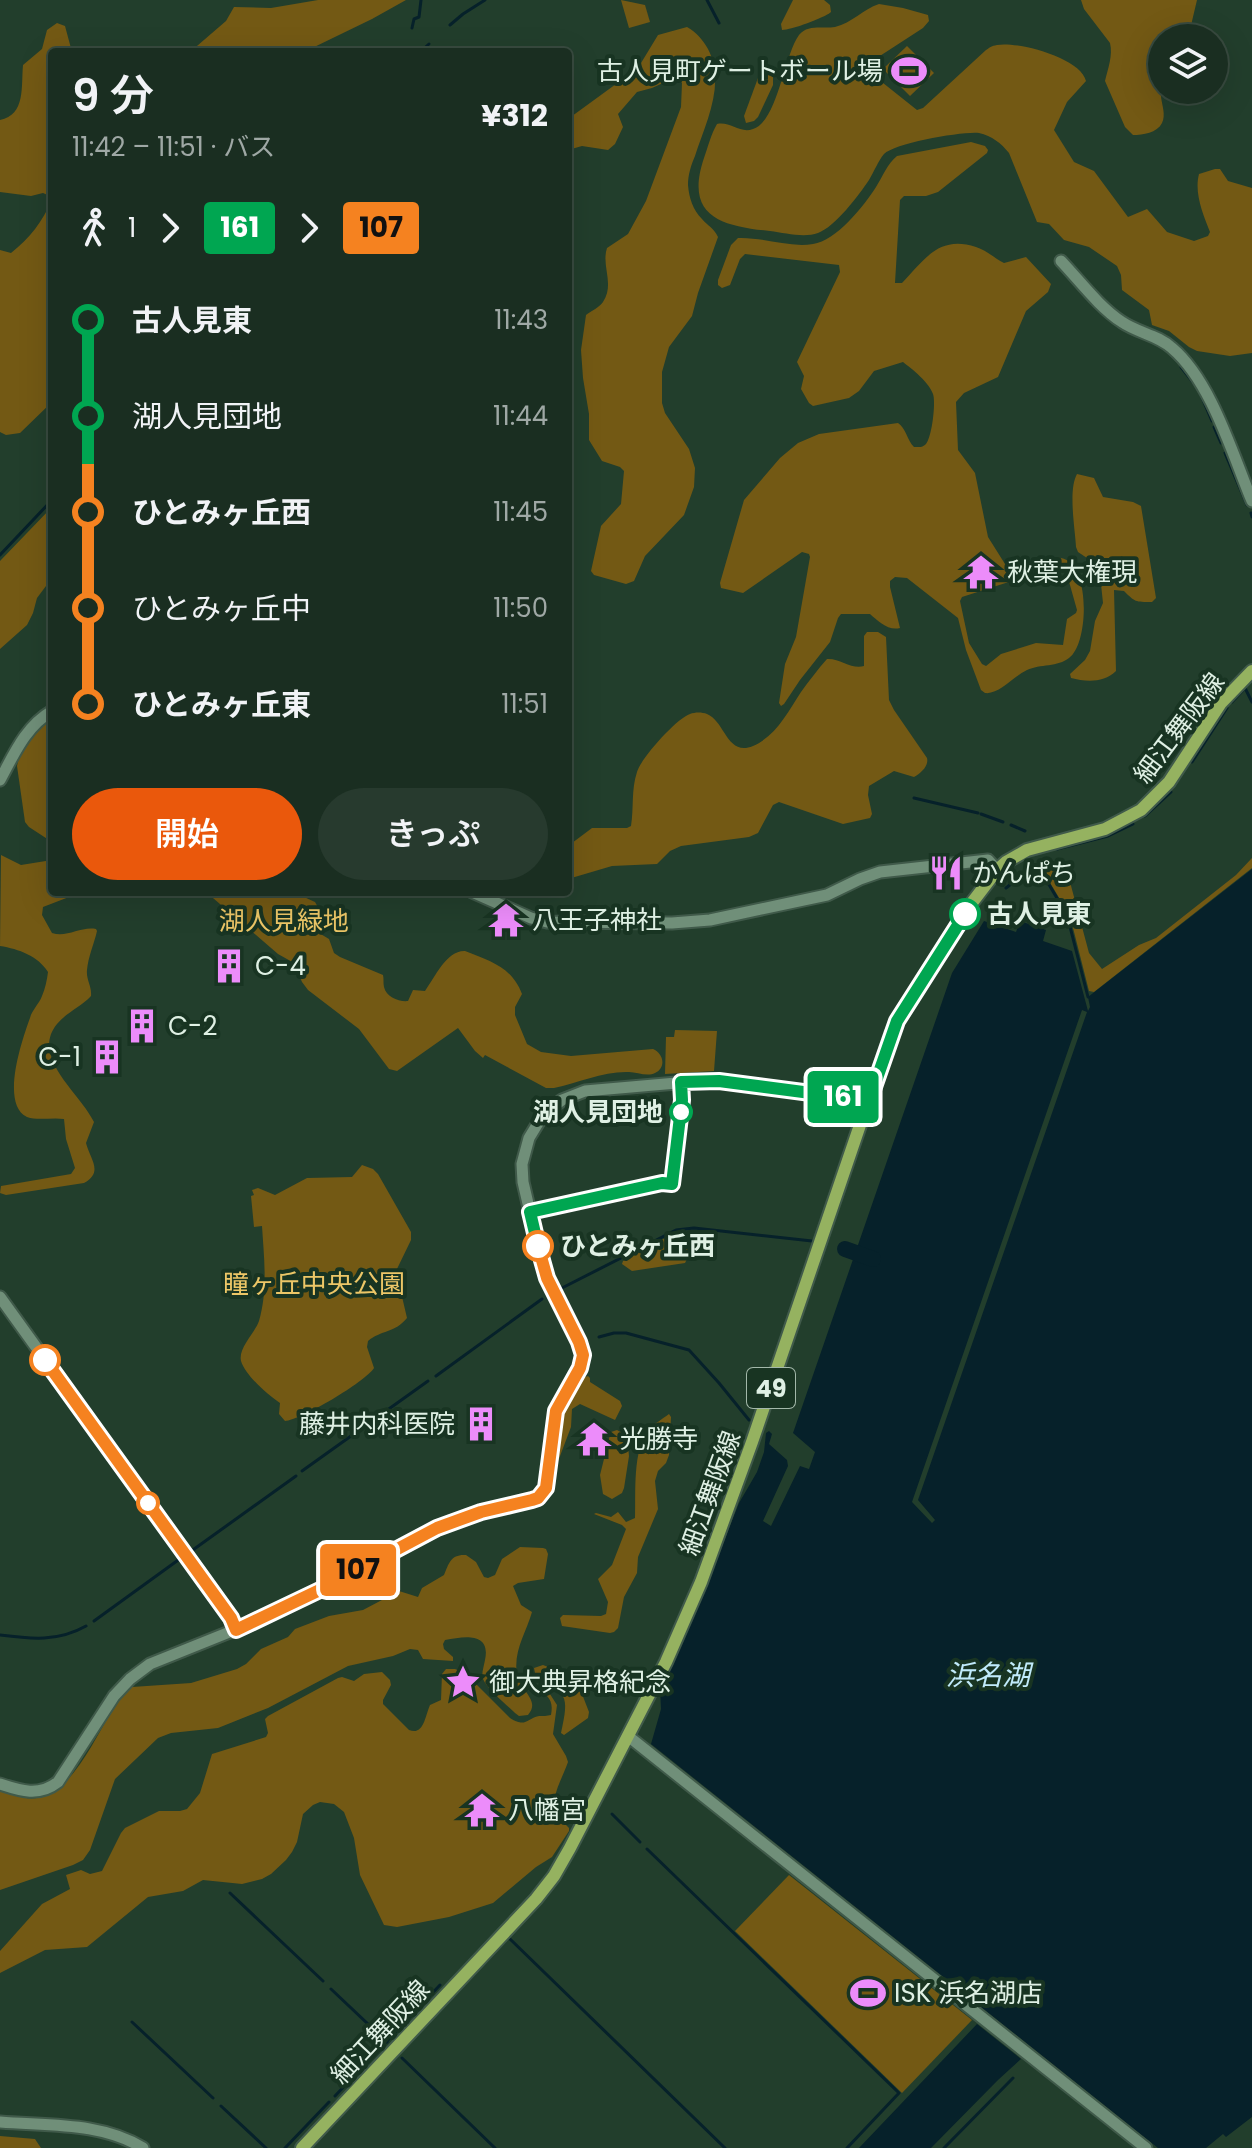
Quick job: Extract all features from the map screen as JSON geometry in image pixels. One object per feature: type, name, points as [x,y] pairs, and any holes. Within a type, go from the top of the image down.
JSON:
[{"type":"main road","name":"細江舞阪線","points":[[302,2148],[546,1887],[570,1848],[666,1662],[701,1582],[891,1034],[971,904],[997,870],[1027,850],[1105,829],[1141,810],[1169,782],[1221,703],[1252,671]]},
{"type":"street","points":[[1061,261],[1113,315],[1126,325],[1166,343],[1195,373],[1208,396],[1252,501]]},
{"type":"street","points":[[0,780],[26,734],[48,714]]},
{"type":"street","points":[[481,896],[547,922],[685,922],[727,917],[827,895],[860,879],[891,870],[988,860],[997,870]]},
{"type":"street","points":[[0,1784],[29,1792],[52,1787],[63,1776],[114,1696],[130,1679],[161,1658],[236,1630],[437,1528],[543,1494],[556,1411],[580,1368],[583,1355],[544,1271],[522,1173],[523,1155],[538,1122],[552,1106],[585,1091],[719,1081],[849,1098],[868,1104]]},
{"type":"street","points":[[530,1212],[662,1183],[672,1184],[682,1100],[681,1082]]},
{"type":"street","points":[[0,1297],[231,1618],[236,1630]]},
{"type":"street","points":[[628,1736],[1146,2148]]},
{"type":"street","points":[[0,2122],[100,2130],[143,2148]]},
{"type":"green space","points":[[318,0],[406,0],[312,48],[195,48],[226,21],[234,7],[271,8]]},
{"type":"green space","points":[[621,0],[645,5],[650,22],[629,28]]},
{"type":"green space","points":[[793,0],[824,0],[830,5],[831,12],[782,30],[781,24]]},
{"type":"green space","points":[[1081,0],[1197,0],[1191,24],[1148,24],[1148,104],[1163,104],[1164,117],[1160,126],[1153,131],[1133,135],[1125,127],[1105,81],[1111,57],[1110,43],[1084,9]]},
{"type":"green space","points":[[879,4],[928,15],[929,21],[923,28],[866,65],[868,71],[917,110],[993,46],[1006,44],[1033,49],[1073,65],[1086,81],[1067,102],[1054,130],[1074,162],[1094,171],[1128,217],[1147,209],[1167,232],[1194,241],[1208,236],[1210,232],[1198,196],[1199,174],[1220,169],[1228,181],[1252,188],[1252,353],[1230,356],[1197,351],[1169,331],[1152,325],[1149,310],[1122,290],[1117,266],[1089,247],[1064,240],[1049,224],[1037,222],[1009,153],[996,140],[979,133],[930,139],[884,154],[846,210],[818,233],[801,235],[753,229],[712,215],[703,206],[699,178],[717,124],[748,130],[762,123],[775,101],[799,35],[811,28],[841,25]]},
{"type":"green space","points":[[57,23],[65,26],[71,48],[48,48],[48,195],[0,192],[0,120],[8,117],[18,106],[23,65],[42,49],[47,30]]},
{"type":"green space","points":[[687,27],[699,36],[713,62],[715,89],[688,181],[696,212],[718,237],[692,316],[669,347],[662,372],[662,403],[665,413],[689,449],[695,468],[694,487],[684,515],[645,556],[634,581],[626,584],[594,575],[591,571],[601,526],[621,504],[624,471],[602,461],[589,440],[581,350],[586,315],[602,304],[608,288],[607,248],[628,234],[646,201],[681,107],[682,83],[674,78],[637,92],[618,114],[623,127],[615,144],[608,150],[582,146],[572,149],[572,116],[638,68],[658,35]]},
{"type":"green space","name":"古人見町ゲートボール場","points":[[907,46],[934,73],[910,96],[883,69]]},
{"type":"green space","points":[[765,74],[773,76],[773,85],[758,117],[746,123],[744,116],[758,78]]},
{"type":"green space","points":[[971,142],[985,146],[987,153],[938,192],[926,196],[904,196],[900,200],[895,283],[902,283],[926,258],[942,247],[963,244],[980,248],[1004,263],[1026,257],[1051,284],[1048,292],[1026,311],[998,377],[964,393],[956,402],[958,450],[975,473],[988,537],[1005,564],[1027,576],[962,597],[960,601],[969,643],[986,666],[1001,654],[1036,643],[1063,645],[1067,619],[1077,610],[1066,571],[1062,567],[1048,571],[1039,567],[1044,562],[1061,558],[1071,563],[1082,588],[1083,622],[1076,650],[1065,661],[1027,670],[1001,688],[985,693],[981,690],[966,650],[958,618],[907,578],[895,577],[890,581],[890,587],[900,628],[887,627],[870,614],[841,614],[830,642],[781,706],[785,664],[796,637],[810,557],[802,552],[743,593],[721,588],[744,500],[780,458],[798,443],[819,434],[898,423],[914,447],[923,446],[932,427],[934,398],[924,380],[903,362],[874,371],[859,391],[849,398],[813,406],[809,403],[801,389],[804,376],[797,362],[840,272],[839,265],[745,254],[730,285],[722,288],[718,280],[731,245],[738,238],[795,245],[822,241],[840,230],[857,213],[897,156]]},
{"type":"green space","points":[[48,207],[48,406],[20,433],[6,435],[0,432],[0,250],[11,253],[40,222]]},
{"type":"green space","points":[[1077,474],[1094,478],[1103,497],[1141,506],[1156,598],[1152,602],[1139,601],[1124,591],[1114,590],[1116,671],[1106,678],[1095,680],[1071,678],[1070,674],[1090,651],[1095,621],[1103,603],[1100,575],[1093,562],[1078,552],[1076,547],[1072,499]]},
{"type":"green space","points":[[48,511],[48,583],[37,598],[27,625],[0,649],[0,561]]},
{"type":"green space","points":[[867,632],[878,632],[886,637],[889,700],[927,758],[924,769],[914,777],[894,771],[869,786],[870,818],[843,824],[779,802],[773,805],[758,833],[749,837],[681,846],[670,851],[657,864],[612,866],[572,878],[572,843],[592,828],[631,826],[637,772],[652,749],[684,717],[692,713],[705,713],[737,747],[753,746],[775,730],[827,659],[864,666],[864,636]]},
{"type":"green space","points":[[48,723],[48,839],[25,822],[17,766],[28,740]]},
{"type":"green space","points":[[1,855],[21,865],[48,861],[48,896],[72,896],[43,907],[42,915],[52,933],[97,931],[87,970],[91,996],[57,1024],[50,1036],[49,1049],[60,1074],[94,1122],[86,1143],[94,1170],[84,1183],[6,1195],[0,1193],[1,1186],[71,1174],[75,1168],[66,1139],[64,1119],[27,1117],[19,1110],[15,1099],[18,1056],[31,1015],[41,999],[48,972],[27,954],[0,946]]},
{"type":"green space","points":[[1252,858],[1252,868],[1094,992],[1089,991],[1070,916],[1046,876],[1047,864],[1061,862],[1066,867],[1089,953],[1102,969],[1156,938],[1236,875]]},
{"type":"green space","name":"湖人見緑地","points":[[211,896],[302,896],[315,902],[319,909],[314,930],[329,939],[334,953],[340,957],[383,975],[387,994],[401,1001],[408,1001],[413,990],[425,991],[447,960],[465,951],[499,966],[518,985],[522,994],[515,1007],[515,1015],[527,1044],[541,1052],[571,1056],[653,1049],[661,1057],[662,1064],[652,1074],[610,1073],[546,1088],[485,1055],[483,1058],[458,1028],[397,1071],[389,1069],[359,1029],[308,990],[294,963],[278,954]]},
{"type":"green space","points":[[675,1030],[717,1031],[714,1071],[665,1074],[666,1037],[674,1037]]},
{"type":"green space","name":"瞳ヶ丘中央公園","points":[[362,1165],[378,1174],[411,1232],[411,1240],[396,1271],[407,1318],[368,1341],[374,1368],[368,1374],[318,1407],[285,1421],[279,1414],[280,1403],[263,1390],[241,1361],[242,1351],[259,1321],[264,1286],[262,1226],[254,1227],[252,1190],[258,1188],[275,1195],[307,1178],[352,1177]]},
{"type":"green space","points":[[685,1232],[691,1234],[685,1263],[632,1271],[622,1264],[669,1236]]},
{"type":"green space","points":[[588,1376],[590,1382],[620,1401],[622,1406],[615,1420],[580,1404],[572,1409],[571,1427],[557,1464],[564,1414],[583,1378]]},
{"type":"green space","points":[[669,1414],[669,1455],[655,1481],[658,1509],[638,1557],[637,1573],[624,1597],[618,1628],[610,1633],[562,1626],[560,1618],[563,1615],[606,1614],[608,1602],[598,1579],[612,1565],[626,1529],[594,1514],[611,1517],[618,1512],[626,1522],[635,1518],[640,1448],[649,1430]]},
{"type":"green space","points":[[617,1430],[627,1436],[629,1456],[624,1488],[612,1499],[603,1494],[600,1475],[611,1432]]},
{"type":"green space","points":[[520,1547],[543,1548],[548,1554],[544,1579],[513,1586],[521,1605],[532,1612],[518,1650],[516,1666],[519,1681],[531,1700],[528,1715],[519,1716],[485,1683],[482,1675],[486,1651],[484,1644],[475,1638],[445,1640],[444,1649],[453,1661],[423,1659],[418,1650],[410,1649],[348,1666],[268,1708],[218,1728],[171,1733],[158,1738],[115,1779],[90,1850],[83,1860],[0,1890],[0,1790],[37,1798],[60,1788],[79,1766],[117,1704],[132,1687],[191,1683],[237,1669],[261,1649],[288,1637],[295,1629],[329,1616],[363,1610],[399,1591],[418,1597],[422,1588],[444,1575],[451,1560],[457,1556],[466,1555],[476,1562],[484,1577],[488,1578],[495,1575],[502,1559]]},
{"type":"green space","points":[[543,1665],[562,1672],[582,1694],[589,1712],[588,1718],[564,1735],[561,1733],[565,1702],[559,1691],[535,1673],[534,1668]]},
{"type":"green space","points":[[446,1669],[465,1673],[510,1718],[519,1722],[551,1715],[551,1701],[538,1687],[548,1691],[557,1705],[553,1734],[568,1762],[555,1803],[569,1831],[552,1857],[493,1903],[449,1917],[397,1927],[384,1925],[360,1875],[354,1838],[344,1812],[334,1804],[320,1802],[303,1814],[297,1842],[286,1860],[262,1879],[242,1884],[203,1880],[183,1891],[148,1897],[87,1947],[45,1950],[0,1973],[0,1951],[42,1904],[70,1889],[66,1875],[81,1870],[90,1874],[102,1871],[125,1828],[159,1811],[187,1809],[200,1793],[212,1754],[266,1737],[265,1719],[268,1716],[338,1678],[354,1681],[364,1674],[382,1672],[390,1680],[383,1704],[409,1730],[418,1730],[430,1705],[441,1700],[442,1674]]},
{"type":"green space","name":"ISK 浜名湖店","points":[[789,1875],[972,2020],[902,2093],[735,1931]]},
{"type":"green space","points":[[0,2136],[35,2139],[41,2148],[0,2148]]},
{"type":"water","name":"浜名湖","points":[[1252,869],[1252,2117],[1206,2148],[1158,2148],[651,1744],[661,1709],[660,1688],[696,1612],[739,1503],[757,1472],[766,1433],[769,1431],[772,1434],[769,1444],[787,1460],[788,1466],[763,1521],[771,1526],[800,1466],[809,1469],[815,1452],[793,1433],[952,973],[984,921],[1016,932],[1020,921],[1046,930],[1043,941],[1072,951],[1088,1011],[1088,997]]},
{"type":"water","points":[[977,2024],[1021,2059],[931,2148],[859,2148]]},
{"type":"pier","points":[[1082,1010],[1087,1012],[918,1500],[935,1520],[932,1523],[912,1502]]},
{"type":"waterway","points":[[412,28],[414,19],[419,17],[421,0]]},
{"type":"waterway","points":[[450,25],[485,0]]},
{"type":"waterway","points":[[707,0],[719,23]]},
{"type":"waterway","points":[[424,48],[429,44]]},
{"type":"waterway","points":[[1181,367],[1196,386]]},
{"type":"waterway","points":[[1200,393],[1212,421]]},
{"type":"waterway","points":[[1214,427],[1221,443]]},
{"type":"waterway","points":[[1225,453],[1247,505]]},
{"type":"waterway","points":[[0,555],[48,504]]},
{"type":"waterway","points":[[1251,513],[1252,517]]},
{"type":"waterway","points":[[1232,702],[1245,688],[1252,702]]},
{"type":"waterway","points":[[1192,762],[1227,708]]},
{"type":"waterway","points":[[1145,816],[1171,792]]},
{"type":"waterway","points":[[914,798],[978,813]]},
{"type":"waterway","points":[[981,814],[1003,822]]},
{"type":"waterway","points":[[1057,849],[1108,836],[1133,824]]},
{"type":"waterway","points":[[1011,825],[1025,831]]},
{"type":"waterway","points":[[1006,888],[1038,866],[1067,915],[1088,997]]},
{"type":"waterway","points":[[560,1289],[676,1230],[694,1228],[812,1241]]},
{"type":"waterway","points":[[845,1249],[873,1259]]},
{"type":"waterway","points":[[436,1376],[542,1299]]},
{"type":"waterway","points":[[599,1337],[626,1333],[689,1350],[749,1420]]},
{"type":"waterway","points":[[302,1471],[428,1381]]},
{"type":"waterway","points":[[190,1552],[296,1476]]},
{"type":"waterway","points":[[94,1621],[181,1558]]},
{"type":"waterway","points":[[0,1635],[55,1637],[86,1626]]},
{"type":"waterway","points":[[612,1814],[640,1842]]},
{"type":"waterway","points":[[647,1849],[899,2093],[847,2148]]},
{"type":"waterway","points":[[230,1893],[323,1981]]},
{"type":"waterway","points":[[510,1939],[725,2148]]},
{"type":"waterway","points":[[335,2096],[440,1985]]},
{"type":"waterway","points":[[331,1989],[387,2042]]},
{"type":"waterway","points":[[132,2022],[213,2098]]},
{"type":"waterway","points":[[402,2058],[495,2148]]},
{"type":"waterway","points":[[944,2148],[1013,2078]]},
{"type":"waterway","points":[[285,2148],[329,2102]]},
{"type":"waterway","points":[[221,2106],[266,2148]]},
{"type":"bus line","name":"161","points":[[538,1246],[530,1212],[662,1183],[672,1184],[682,1100],[681,1082],[719,1081],[849,1098],[868,1104],[897,1021],[965,914]]},
{"type":"bus line","name":"107","points":[[45,1360],[231,1618],[236,1630],[437,1528],[543,1494],[556,1411],[580,1368],[583,1355],[547,1278],[538,1246]]},
{"type":"place","name":"古人見町ゲートボール場","points":[[909,71]]},
{"type":"place","name":"秋葉大権現","points":[[981,572]]},
{"type":"place","name":"かんぱち","points":[[946,873]]},
{"type":"place","name":"古人見東","points":[[965,914]]},
{"type":"place","name":"八王子神社","points":[[506,920]]},
{"type":"place","name":"C-4","points":[[229,966]]},
{"type":"place","name":"C-2","points":[[142,1026]]},
{"type":"place","name":"C-1","points":[[107,1057]]},
{"type":"place","name":"湖人見団地","points":[[681,1112]]},
{"type":"place","name":"ひとみヶ丘西","points":[[538,1246]]},
{"type":"place","name":"藤井内科医院","points":[[481,1424]]},
{"type":"place","name":"光勝寺","points":[[594,1439]]},
{"type":"place","name":"御大典昇格紀念","points":[[463,1682]]},
{"type":"place","name":"八幡宮","points":[[482,1810]]},
{"type":"place","name":"ISK 浜名湖店","points":[[868,1993]]}]
